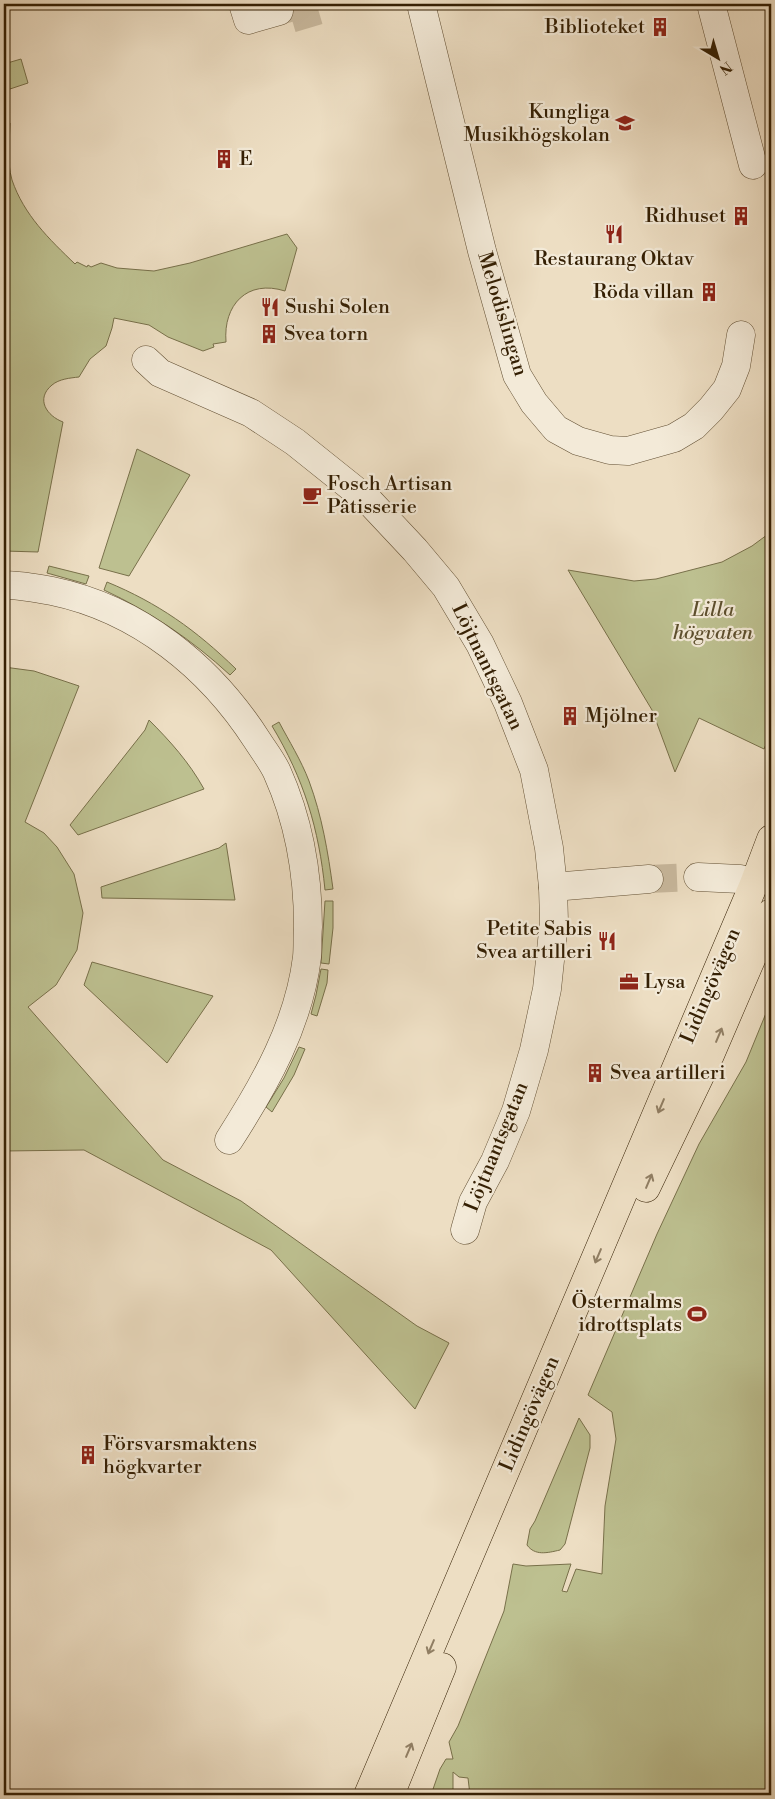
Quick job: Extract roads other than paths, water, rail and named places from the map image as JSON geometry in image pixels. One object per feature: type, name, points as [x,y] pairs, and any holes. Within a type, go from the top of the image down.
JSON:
[{"type":"main road","name":"Lidingövägen","points":[[368,1795],[763,886],[771,839]]},
{"type":"main road","name":"Lidingövägen","points":[[390,1795],[457,1630],[651,1175],[710,1055],[771,913]]},
{"type":"street","name":"Melodislingan","points":[[421,4],[482,251],[517,374],[534,403],[556,428],[578,442],[610,450],[628,451],[674,438],[694,426],[712,409],[727,389],[736,366],[740,335]]},
{"type":"street","points":[[711,4],[753,165]]},
{"type":"street","points":[[245,12],[279,11]]},
{"type":"street","name":"Löjtnantsgatan","points":[[146,360],[160,373],[251,413],[295,442],[370,502],[416,550],[446,587],[480,644],[508,703],[534,770],[550,848],[553,887],[554,922],[548,980],[534,1050],[516,1111],[495,1161],[473,1202],[465,1230]]},
{"type":"street","points":[[4,585],[35,588],[89,600],[138,622],[166,641],[193,662],[234,708],[252,732],[280,778],[298,833],[305,867],[308,900],[307,956],[301,988],[278,1055],[260,1090],[229,1140]]},
{"type":"street","points":[[698,877],[740,879],[763,886]]},
{"type":"street","points":[[553,887],[649,878]]},
{"type":"tunnel","points":[[302,4],[309,28]]},
{"type":"tunnel","points":[[279,11],[304,4]]},
{"type":"tunnel","points":[[649,879],[698,877]]},
{"type":"place","name":"Biblioteket","points":[[660,27]]},
{"type":"place","name":"Kungliga Musikhögskolan","points":[[625,123]]},
{"type":"place","name":"E","points":[[224,159]]},
{"type":"place","name":"Ridhuset","points":[[741,216]]},
{"type":"place","name":"Restaurang Oktav","points":[[614,234]]},
{"type":"place","name":"Röda villan","points":[[709,292]]},
{"type":"place","name":"Sushi Solen","points":[[270,307]]},
{"type":"place","name":"Svea torn","points":[[269,334]]},
{"type":"place","name":"Fosch Artisan Pâtisserie","points":[[312,495]]},
{"type":"place","name":"Mjölner","points":[[570,716]]},
{"type":"place","name":"Petite Sabis Svea artilleri","points":[[607,941]]},
{"type":"place","name":"Lysa","points":[[629,982]]},
{"type":"place","name":"Svea artilleri","points":[[595,1073]]},
{"type":"place","name":"Östermalms idrottsplats","points":[[697,1314]]},
{"type":"place","name":"Försvarsmaktens högkvarter","points":[[88,1455]]},
{"type":"park label","name":"Lilla högvaten","points":[[713,622]]}]
